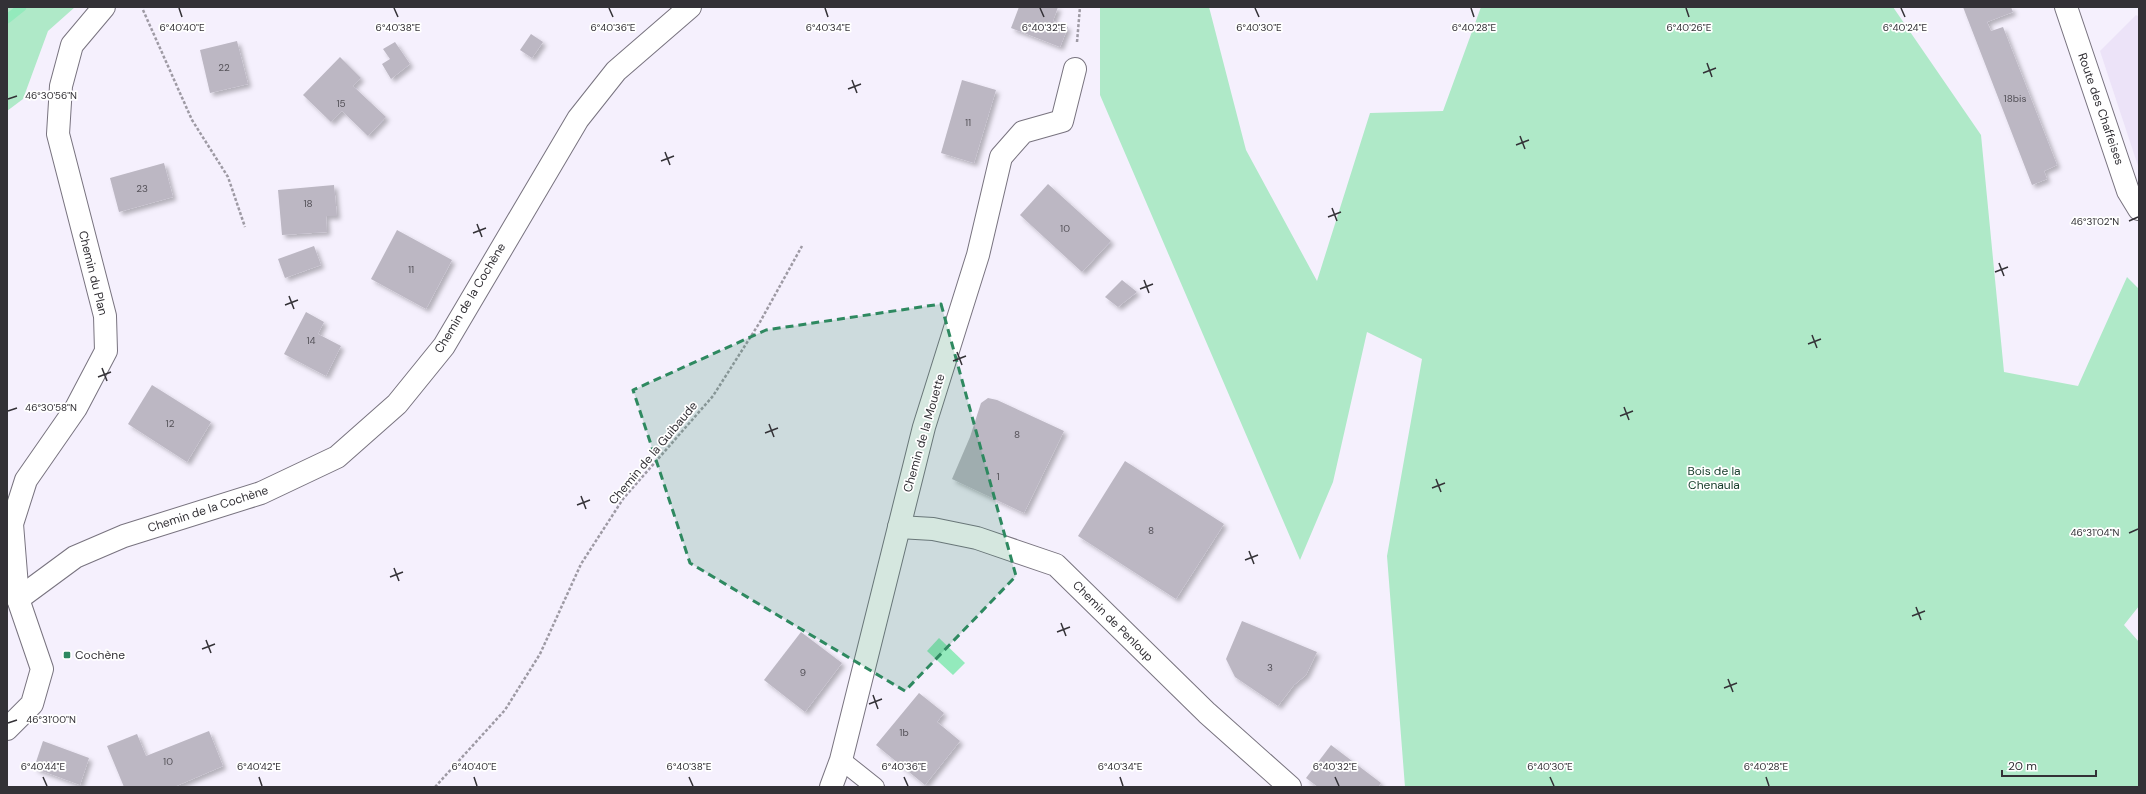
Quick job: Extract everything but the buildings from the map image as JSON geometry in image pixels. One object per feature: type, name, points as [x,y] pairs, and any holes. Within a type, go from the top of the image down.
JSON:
[{"type":"street","name":"Chemin du Plan","points":[[7,729],[32,704],[42,669],[18,599],[12,524],[26,480],[76,408],[106,351],[104,316],[58,134],[61,86],[72,46],[104,7]]},
{"type":"street","name":"Chemin de la Cochène","points":[[18,599],[75,557],[124,536],[262,493],[337,457],[397,404],[444,346],[578,119],[616,71],[690,7]]},
{"type":"street","name":"Route des Chaffeises","points":[[2066,7],[2128,191],[2139,209]]},
{"type":"street","name":"Chemin de la Mouette","points":[[831,787],[841,760],[924,427],[978,255],[1002,157],[1023,132],[1062,121],[1076,58]]},
{"type":"street","name":"Chemin de Penloup","points":[[899,528],[933,529],[977,538],[1056,565],[1207,714],[1290,787]]},
{"type":"lane","points":[[841,760],[875,787]]},
{"type":"path","points":[[1076,58],[1080,7]]},
{"type":"path","points":[[143,10],[192,120],[228,177],[245,227]]},
{"type":"path","name":"Chemin de la Guibaude","points":[[435,787],[440,784],[505,710],[540,654],[581,564],[623,499],[714,396],[760,322],[802,246]]},
{"type":"highlighted area","points":[[941,304],[1016,576],[905,691],[690,563],[633,390],[766,330]]},
{"type":"shaded area","points":[[2136,15],[2139,17],[2139,169],[2100,51]]},
{"type":"shaded area","points":[[939,638],[965,663],[953,675],[927,651]]},
{"type":"green space","points":[[7,7],[75,7],[48,31],[23,99],[7,111]]},
{"type":"green space","name":"Bois de la Chenaula","points":[[1100,7],[1209,7],[1246,150],[1317,281],[1370,113],[1443,111],[1481,7],[1893,7],[1981,135],[2004,372],[2078,386],[2127,277],[2139,289],[2139,606],[2124,625],[2139,642],[2139,787],[1405,787],[1387,556],[1422,359],[1367,332],[1333,482],[1300,560],[1100,95]]},
{"type":"waterway","points":[[7,19],[22,7]]},
{"type":"place","name":"Cochène","points":[[67,655]]}]
